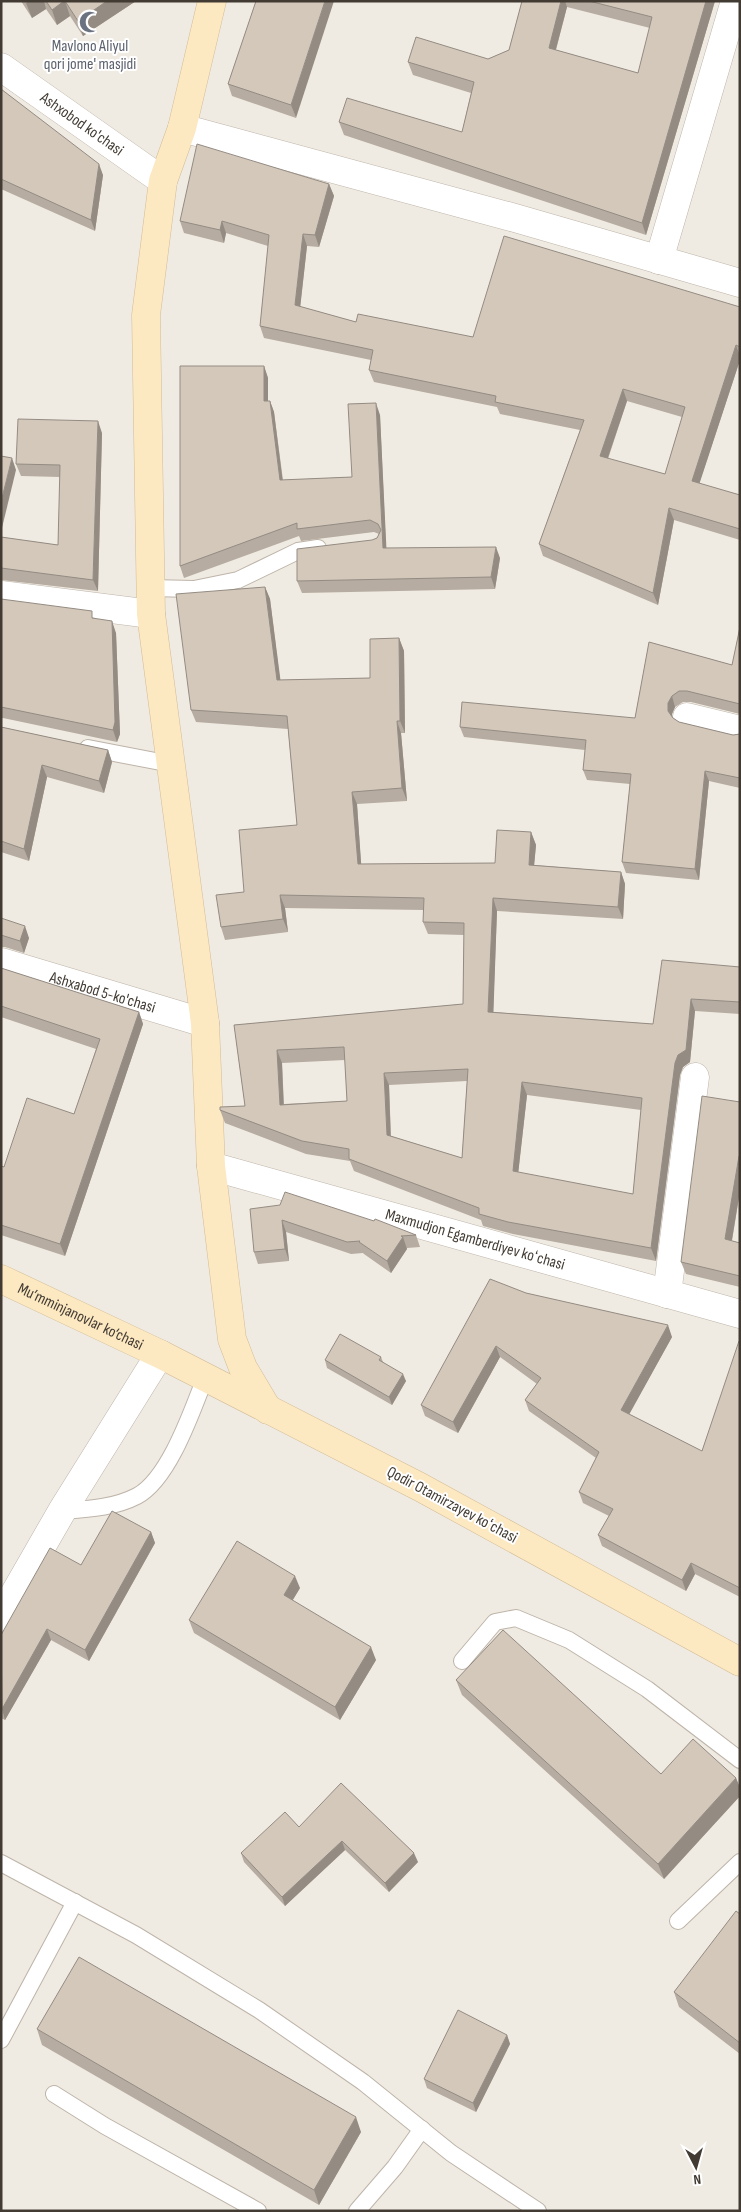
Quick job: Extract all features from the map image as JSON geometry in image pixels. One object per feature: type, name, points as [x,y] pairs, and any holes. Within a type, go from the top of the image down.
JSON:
[{"type":"main road","points":[[212,1],[182,128],[163,182],[146,315],[150,601],[205,1023],[211,1166],[232,1339],[243,1368],[268,1410]]},
{"type":"main road","name":"Mu’mminjanovlar ko‘chasi","points":[[1,1279],[160,1354]]},
{"type":"main road","name":"Qodir Otamirzayev koʻchasi","points":[[160,1354],[420,1486],[740,1662]]},
{"type":"street","points":[[659,260],[736,1]]},
{"type":"street","name":"Ashxobod ko'chasi","points":[[1,67],[163,182]]},
{"type":"street","points":[[182,128],[515,218],[740,284]]},
{"type":"street","points":[[1,595],[150,601]]},
{"type":"street","points":[[687,718],[740,730]]},
{"type":"street","name":"Ashxabod 5-ko'chasi","points":[[1,962],[205,1023]]},
{"type":"street","points":[[667,1294],[695,1077]]},
{"type":"street","name":"Maxmudjon Egamberdiyev koʻchasi","points":[[211,1166],[740,1314]]},
{"type":"street","points":[[1,1617],[62,1511],[160,1354]]},
{"type":"lane","points":[[150,601],[238,580],[298,551],[336,546]]},
{"type":"lane","points":[[77,746],[171,764]]},
{"type":"lane","points":[[62,1511],[95,1508],[127,1500],[139,1495],[157,1479],[187,1424],[205,1378]]},
{"type":"lane","points":[[462,1661],[495,1622],[516,1618],[570,1640],[648,1689],[740,1760]]},
{"type":"lane","points":[[678,1921],[740,1862]]},
{"type":"lane","points":[[1,1863],[136,1935],[259,2010],[363,2082],[451,2153],[538,2211]]},
{"type":"lane","points":[[1,2040],[75,1902]]},
{"type":"lane","points":[[54,2094],[105,2126],[258,2211]]},
{"type":"lane","points":[[358,2211],[395,2167],[422,2129]]},
{"type":"building","points":[[46,1],[64,1],[52,10]]},
{"type":"building","points":[[65,1],[107,1],[78,21]]},
{"type":"building","points":[[256,1],[325,1],[291,105],[228,84]]},
{"type":"building","points":[[522,1],[561,1],[549,48],[638,73],[652,17],[589,1],[706,1],[642,223],[339,122],[347,98],[462,132],[474,82],[408,62],[416,37],[488,59],[509,50]]},
{"type":"building","points":[[1,89],[99,164],[91,220],[1,179]]},
{"type":"building","points":[[197,144],[329,184],[315,235],[303,234],[295,305],[356,322],[358,314],[473,337],[504,236],[740,307],[740,347],[736,345],[692,481],[740,495],[740,529],[669,508],[653,593],[539,544],[584,420],[495,402],[496,396],[369,370],[373,350],[260,326],[269,235],[222,221],[220,230],[180,221]],"holes":[[[623,389],[685,407],[665,474],[600,456]]]},
{"type":"building","points":[[180,366],[264,366],[264,401],[270,401],[280,480],[352,477],[348,404],[376,403],[383,548],[496,547],[491,577],[297,581],[297,549],[372,540],[377,538],[381,530],[378,524],[370,520],[297,529],[297,523],[180,566]]},
{"type":"building","points":[[18,419],[98,421],[93,580],[1,568],[1,537],[58,545],[60,465],[16,464]]},
{"type":"building","points":[[1,456],[12,458],[1,502]]},
{"type":"building","points":[[265,587],[277,680],[370,678],[370,639],[399,638],[400,721],[397,721],[402,788],[352,792],[358,864],[495,863],[497,830],[531,832],[529,865],[621,872],[618,907],[493,898],[488,1012],[653,1024],[662,960],[740,967],[740,1002],[691,999],[686,1050],[678,1055],[675,1063],[651,1248],[508,1222],[479,1214],[479,1208],[349,1159],[349,1149],[302,1141],[220,1110],[220,1107],[245,1106],[234,1025],[463,1004],[464,923],[423,922],[424,898],[280,895],[283,919],[221,927],[216,895],[244,892],[239,830],[297,825],[287,716],[191,710],[176,594]],"holes":[[[344,1047],[347,1101],[280,1105],[277,1050]],[[468,1069],[462,1158],[387,1135],[384,1073]],[[522,1082],[642,1098],[633,1194],[513,1171]]]},
{"type":"building","points":[[1,599],[92,611],[92,618],[112,621],[115,722],[113,730],[1,707]]},
{"type":"building","points":[[740,627],[740,704],[687,691],[679,691],[672,696],[668,703],[668,711],[679,722],[733,735],[740,734],[740,778],[705,771],[695,869],[622,862],[631,774],[583,770],[586,740],[460,727],[462,702],[635,718],[649,642],[732,665]]},
{"type":"building","points":[[1,727],[108,750],[99,781],[42,765],[24,849],[1,841]]},
{"type":"building","points":[[1,918],[25,926],[20,941],[1,935]]},
{"type":"building","points":[[1,968],[139,1012],[60,1244],[1,1225],[1,1166],[4,1167],[27,1098],[74,1114],[100,1039],[1,1006]]},
{"type":"building","points":[[702,1096],[740,1102],[740,1156],[725,1239],[740,1243],[740,1276],[681,1262]]},
{"type":"building","points":[[285,1192],[374,1221],[375,1219],[416,1235],[401,1236],[403,1237],[387,1261],[360,1241],[347,1242],[282,1220],[285,1249],[254,1252],[250,1209],[280,1205]]},
{"type":"building","points":[[490,1279],[526,1293],[668,1325],[621,1410],[702,1451],[740,1341],[740,1588],[691,1563],[682,1580],[598,1535],[613,1509],[579,1492],[599,1452],[525,1400],[541,1378],[496,1346],[453,1422],[421,1405]]},
{"type":"building","points":[[340,1334],[381,1357],[379,1360],[403,1374],[389,1397],[325,1360]]},
{"type":"building","points":[[112,1511],[151,1532],[85,1650],[47,1629],[2,1709],[1,1635],[50,1548],[81,1565]]},
{"type":"building","points":[[237,1541],[295,1576],[284,1595],[371,1647],[335,1707],[189,1620]]},
{"type":"building","points":[[503,1630],[661,1774],[693,1739],[736,1778],[658,1864],[456,1680]]},
{"type":"building","points":[[341,1783],[414,1853],[385,1883],[342,1841],[282,1897],[241,1853],[285,1812],[299,1827]]},
{"type":"building","points":[[736,1911],[740,1914],[740,2043],[674,1992]]},
{"type":"building","points":[[79,1957],[356,2117],[314,2190],[37,2029]]},
{"type":"building","points":[[458,2010],[507,2035],[473,2103],[424,2079]]},
{"type":"place","name":"Mavlono Aliyul qori jome' masjidi","points":[[90,22]]}]
